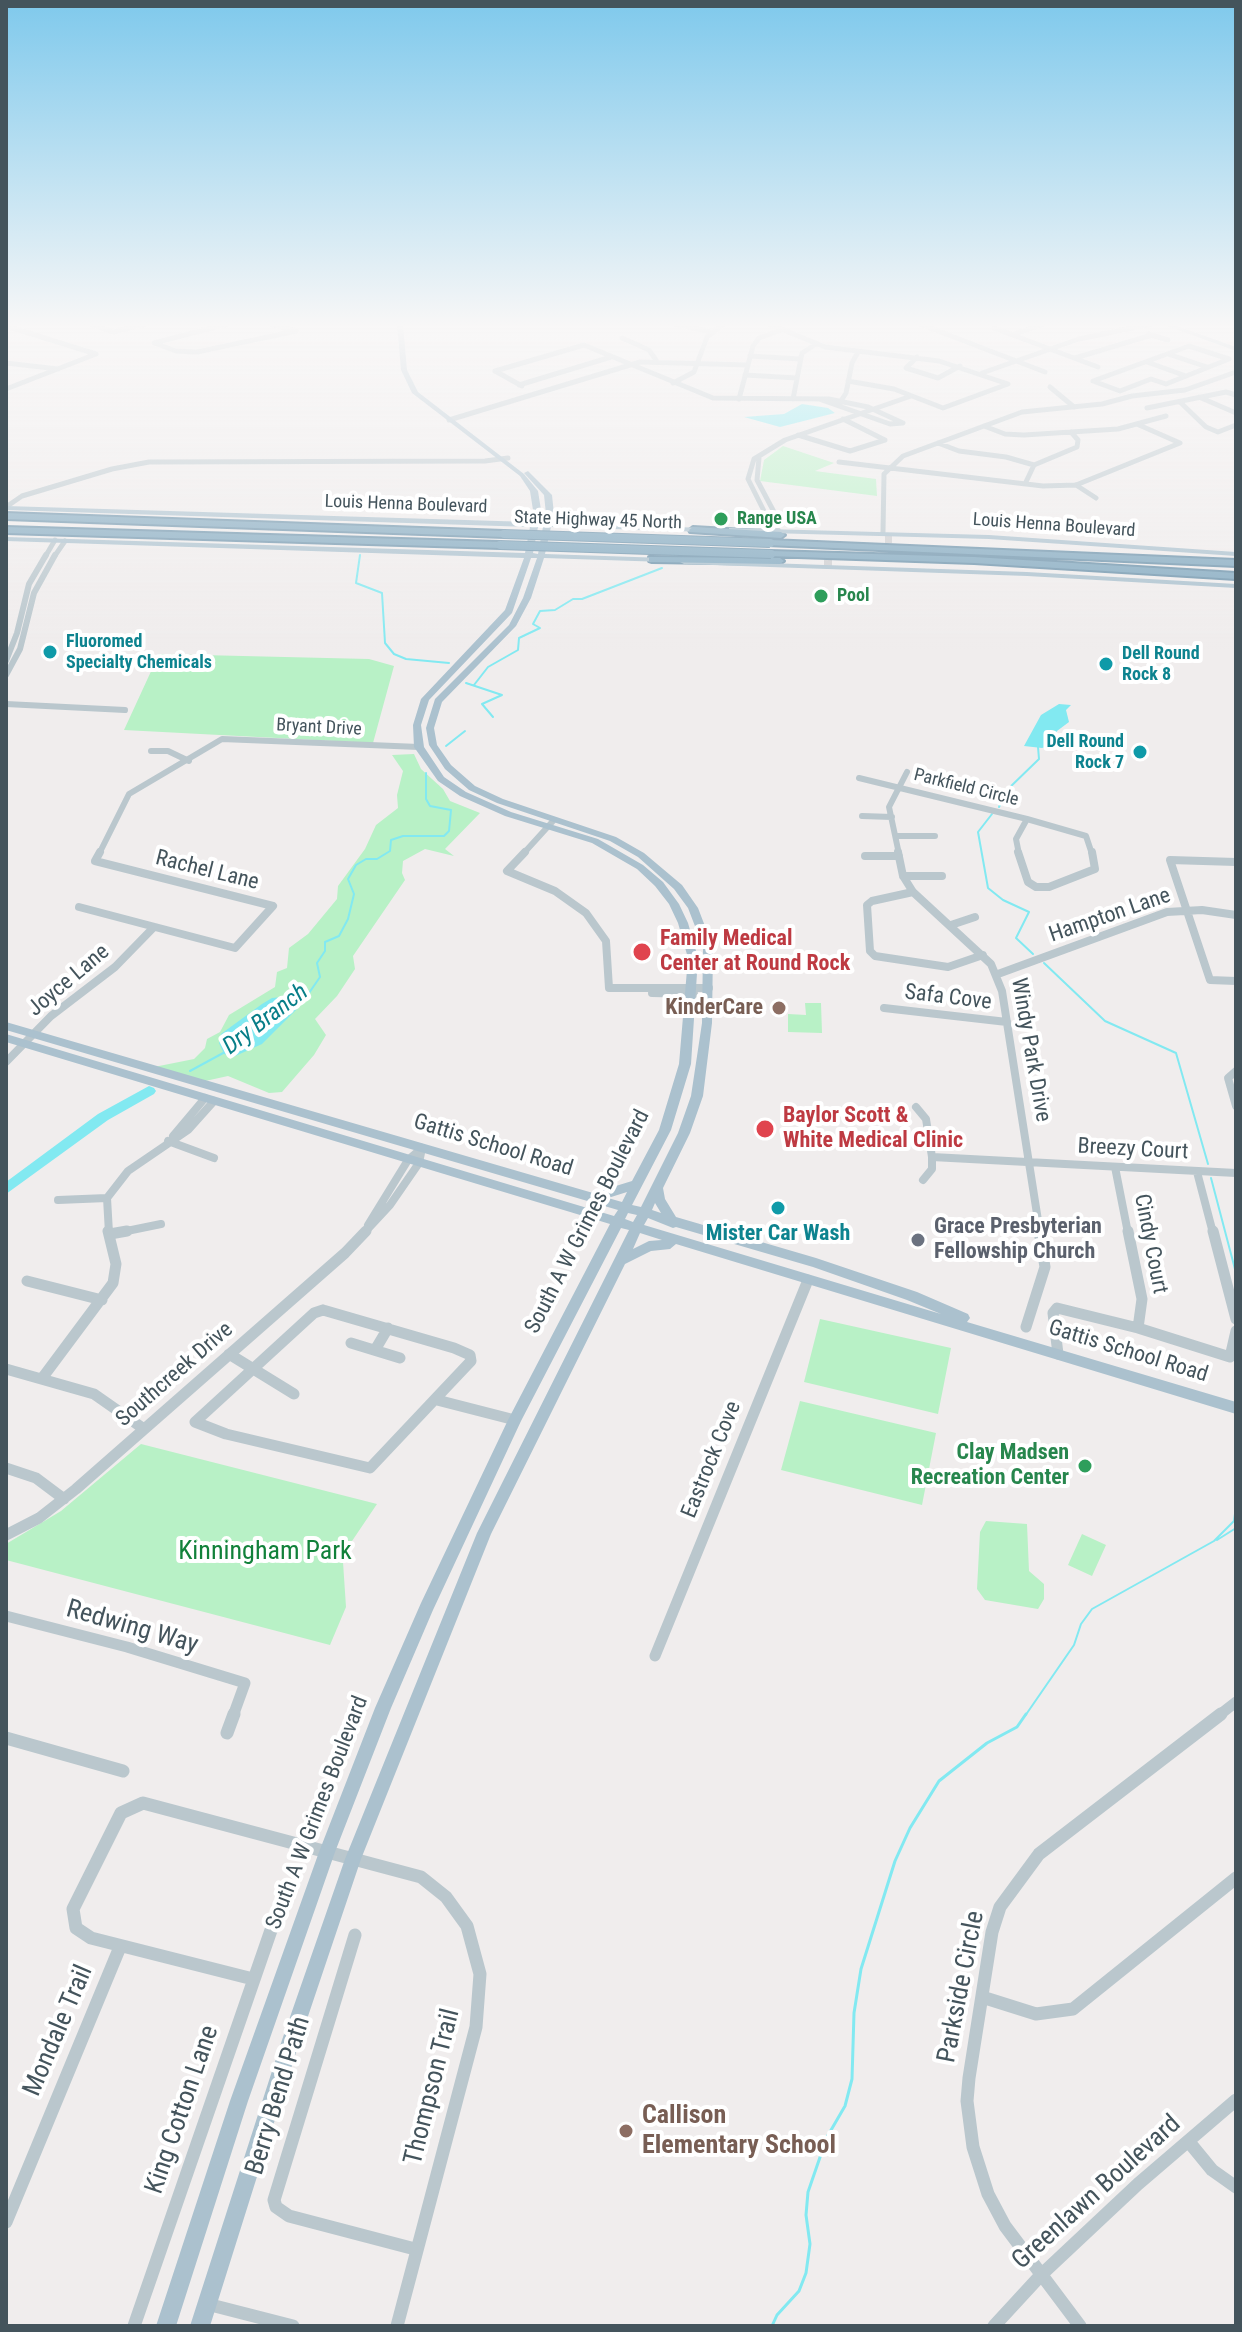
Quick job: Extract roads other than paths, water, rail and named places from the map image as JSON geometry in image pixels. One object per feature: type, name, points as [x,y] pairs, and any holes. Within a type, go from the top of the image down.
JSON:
[{"type":"highway","name":"State Highway 45 North","points":[[6,516],[504,529],[1028,557],[1236,576]]},
{"type":"highway","points":[[122,520],[340,519]]},
{"type":"highway","name":"State Highway 45 North","points":[[6,530],[771,554],[1236,563]]},
{"type":"highway","points":[[693,530],[887,537],[1028,557]]},
{"type":"highway","points":[[76,532],[293,548]]},
{"type":"highway","points":[[652,559],[828,562],[1028,557]]},
{"type":"main road","points":[[470,433],[541,484],[549,505]]},
{"type":"main road","points":[[505,459],[534,491],[543,495],[549,505]]},
{"type":"main road","points":[[421,752],[417,725],[419,710],[425,699],[509,611],[536,521],[534,491]]},
{"type":"main road","name":"South A W Grimes Boulevard","points":[[166,2326],[239,2101],[327,1852],[426,1608],[515,1420],[614,1223],[665,1130],[682,1079],[693,958],[674,904],[659,884],[621,855],[472,788],[448,767],[433,745],[430,728],[438,701],[512,626],[522,609],[541,556],[549,522],[549,505]]},
{"type":"main road","name":"Louis Henna Boulevard","points":[[6,508],[340,519],[504,529],[536,521],[569,527],[778,530],[1236,554]]},
{"type":"main road","points":[[569,527],[560,531],[555,551],[578,557]]},
{"type":"main road","points":[[495,555],[515,550],[525,531],[504,529]]},
{"type":"main road","points":[[6,539],[652,559],[1234,585]]},
{"type":"main road","points":[[495,555],[513,558],[525,566]]},
{"type":"main road","points":[[537,568],[565,557]]},
{"type":"main road","points":[[512,626],[509,622],[520,601],[513,598]]},
{"type":"main road","name":"South A W Grimes Boulevard","points":[[200,2326],[291,2040],[353,1859],[484,1533],[684,1133],[697,1096],[709,991],[708,947],[703,927],[678,887],[641,855],[613,839],[480,803],[441,779],[421,752]]},
{"type":"main road","name":"Gattis School Road","points":[[6,1026],[29,1039],[210,1100],[1236,1408]]},
{"type":"main road","name":"Gattis School Road","points":[[6,1038],[29,1039],[284,1107],[870,1280],[1007,1338]]},
{"type":"main road","points":[[210,1100],[220,1094],[270,1108],[284,1107]]},
{"type":"main road","points":[[590,1198],[608,1196],[635,1185]]},
{"type":"main road","points":[[656,1186],[659,1199],[673,1223]]},
{"type":"main road","points":[[583,1214],[599,1232],[604,1245]]},
{"type":"main road","points":[[618,1262],[649,1246],[684,1244]]},
{"type":"street","points":[[758,530],[764,511],[756,473],[759,458],[809,433]]},
{"type":"street","points":[[800,436],[850,451],[885,440],[870,433]]},
{"type":"street","points":[[887,537],[884,474],[887,468],[903,456],[966,433]]},
{"type":"street","points":[[1008,433],[1056,433]]},
{"type":"street","points":[[1025,484],[1034,465],[1077,447],[1078,440],[1072,433]]},
{"type":"street","points":[[839,462],[1025,484],[1076,485],[1180,443],[1157,433]]},
{"type":"street","points":[[938,443],[959,451],[1011,458],[1034,465]]},
{"type":"street","points":[[6,508],[22,496],[112,469],[149,462],[505,459]]},
{"type":"street","points":[[1076,485],[1096,498]]},
{"type":"street","points":[[758,492],[774,512],[771,526],[778,530]]},
{"type":"street","points":[[6,661],[17,633],[29,584],[55,540]]},
{"type":"street","points":[[36,589],[48,563],[65,541]]},
{"type":"street","points":[[6,675],[27,631],[42,567],[39,566]]},
{"type":"street","points":[[446,676],[458,679]]},
{"type":"street","points":[[6,704],[125,710]]},
{"type":"street","name":"Bryant Drive","points":[[218,741],[421,752]]},
{"type":"street","name":"Rachel Lane","points":[[79,907],[235,948],[273,906],[95,861],[129,794],[218,741]]},
{"type":"street","points":[[151,751],[168,751],[189,761]]},
{"type":"street","name":"Windy Park Drive","points":[[907,772],[889,804],[903,876],[913,892],[983,955],[998,974],[1045,1267],[1026,1327]]},
{"type":"street","name":"Parkfield Circle","points":[[859,778],[1027,819],[1086,836],[1095,869],[1049,887],[1028,882],[1016,839],[1027,819]]},
{"type":"street","points":[[862,816],[892,817]]},
{"type":"street","points":[[552,822],[507,871],[555,891],[586,913],[606,941],[609,988],[631,992],[709,991]]},
{"type":"street","points":[[896,836],[935,836]]},
{"type":"street","points":[[865,856],[899,856]]},
{"type":"street","points":[[1236,862],[1170,860],[1210,980],[1236,981]]},
{"type":"street","points":[[903,876],[942,876]]},
{"type":"street","points":[[913,892],[872,901],[867,905],[870,951],[875,956],[948,967],[983,955]]},
{"type":"street","name":"Hampton Lane","points":[[998,974],[1158,915],[1186,910],[1236,915]]},
{"type":"street","points":[[951,925],[975,917]]},
{"type":"street","name":"Joyce Lane","points":[[6,1062],[63,1005],[115,967],[154,927]]},
{"type":"street","name":"Safa Cove","points":[[884,1008],[1007,1022]]},
{"type":"street","points":[[1232,1073],[1236,1106]]},
{"type":"street","points":[[43,1377],[113,1283],[115,1271],[106,1213],[107,1198],[128,1171],[188,1130],[210,1100]]},
{"type":"street","points":[[916,1107],[926,1119],[932,1157],[932,1169],[923,1180]]},
{"type":"street","points":[[168,1141],[214,1158]]},
{"type":"street","name":"Southcreek Drive","points":[[6,1535],[64,1499],[379,1220],[422,1148]]},
{"type":"street","name":"Breezy Court","points":[[932,1157],[1236,1173]]},
{"type":"street","name":"Cindy Court","points":[[1115,1167],[1142,1299],[1138,1328]]},
{"type":"street","points":[[1197,1172],[1236,1319]]},
{"type":"street","points":[[58,1200],[107,1198]]},
{"type":"street","points":[[110,1234],[161,1224]]},
{"type":"street","name":"Eastrock Cove","points":[[655,1656],[808,1280]]},
{"type":"street","points":[[27,1281],[102,1300]]},
{"type":"street","points":[[1058,1354],[1053,1313],[1057,1308],[1138,1328],[1230,1357],[1236,1331]]},
{"type":"street","points":[[323,1310],[470,1355],[471,1361],[378,1463],[368,1469],[226,1434],[195,1422],[252,1369],[314,1313],[323,1310]]},
{"type":"street","points":[[375,1350],[388,1328]]},
{"type":"street","points":[[351,1343],[400,1358]]},
{"type":"street","points":[[229,1354],[294,1394]]},
{"type":"street","points":[[6,1369],[43,1377],[94,1394],[144,1429]]},
{"type":"street","points":[[437,1400],[515,1420]]},
{"type":"street","points":[[6,1468],[36,1478],[64,1499]]},
{"type":"street","name":"Redwing Way","points":[[6,1616],[127,1647],[245,1683],[227,1733]]},
{"type":"street","name":"Parkside Circle","points":[[1080,2326],[993,2205],[973,2147],[967,2101],[969,2078],[994,1924],[1000,1907],[1027,1867],[1088,1814],[1236,1702]]},
{"type":"street","points":[[6,1738],[123,1771]]},
{"type":"street","name":"Thompson Trail","points":[[253,1979],[120,1947],[82,1934],[73,1919],[73,1909],[116,1819],[127,1809],[143,1803],[421,1877],[454,1906],[467,1926],[478,1958],[481,1990],[476,2027],[397,2326]]},
{"type":"street","points":[[982,1997],[1036,2014],[1073,2009],[1236,1878]]},
{"type":"street","name":"King Cotton Lane","points":[[134,2326],[278,1910]]},
{"type":"street","name":"Berry Bend Path","points":[[355,1935],[274,2200],[282,2213],[339,2231],[415,2249]]},
{"type":"street","name":"Mondale Trail","points":[[6,2222],[120,1947]]},
{"type":"street","name":"Greenlawn Boulevard","points":[[994,2326],[1041,2275],[1138,2184],[1236,2100]]},
{"type":"street","points":[[1189,2142],[1212,2170],[1236,2187]]},
{"type":"street","points":[[207,2304],[293,2326]]},
{"type":"water","points":[[1059,704],[1071,705],[1066,710],[1069,722],[1057,731],[1056,744],[1042,748],[1024,746],[1041,715]]},
{"type":"water","points":[[292,996],[300,999],[298,1008],[262,1044],[233,1057],[224,1054],[219,1043],[221,1034],[272,998]]},
{"type":"waterway","name":"Dry Branch","points":[[360,555],[356,583],[382,593],[385,643],[394,654],[406,659],[449,663]]},
{"type":"waterway","points":[[474,685],[488,667],[518,650],[519,638],[540,628],[533,624],[540,611],[555,610],[573,599],[582,599],[662,568]]},
{"type":"waterway","name":"Dry Branch","points":[[466,683],[502,695],[482,704],[493,717]]},
{"type":"waterway","name":"Dry Branch","points":[[446,746],[465,731]]},
{"type":"waterway","points":[[999,807],[1007,790],[1039,759],[1038,747]]},
{"type":"waterway","name":"Dry Branch","points":[[299,999],[309,993],[320,977],[317,963],[325,951],[325,942],[339,936],[348,919],[354,894],[348,879],[356,865],[366,859],[377,859],[390,851],[391,840],[403,836],[444,836],[449,831],[451,810],[430,806],[426,799],[426,773]]},
{"type":"waterway","points":[[992,814],[978,832],[988,888],[1003,900],[1029,912],[1016,938],[1033,954]]},
{"type":"waterway","points":[[1044,963],[1105,1021],[1176,1053],[1208,1164]]},
{"type":"waterway","name":"Dry Branch","points":[[190,1071],[225,1052]]},
{"type":"waterway","name":"Dry Branch","points":[[6,1189],[103,1117],[149,1091]]},
{"type":"waterway","points":[[1211,1178],[1236,1273]]},
{"type":"waterway","points":[[1236,1456],[1236,1482]]},
{"type":"waterway","points":[[1025,1716],[1074,1645],[1081,1624],[1092,1609],[1214,1541],[1234,1521],[1236,1507]]},
{"type":"waterway","points":[[1217,1540],[1236,1528]]},
{"type":"waterway","points":[[772,2326],[777,2315],[799,2291],[806,2273],[810,2244],[806,2215],[808,2192],[827,2137],[845,2106],[852,2079],[854,2013],[861,1969],[895,1861],[910,1828],[939,1781],[987,1743],[1017,1727],[1026,1714]]},
{"type":"tunnel","points":[[885,539],[892,539]]},
{"type":"tunnel","points":[[824,562],[832,562]]},
{"type":"place","name":"Range USA","points":[[721,519]]},
{"type":"place","name":"Pool","points":[[821,596]]},
{"type":"place","name":"Fluoromed Specialty Chemicals","points":[[50,652]]},
{"type":"place","name":"Dell Round Rock 8","points":[[1106,664]]},
{"type":"place","name":"Dell Round Rock 7","points":[[1140,752]]},
{"type":"place","name":"Family Medical Center at Round Rock","points":[[642,952]]},
{"type":"place","name":"KinderCare","points":[[779,1008]]},
{"type":"place","name":"Baylor Scott & White Medical Clinic","points":[[765,1129]]},
{"type":"place","name":"Mister Car Wash","points":[[778,1208]]},
{"type":"place","name":"Grace Presbyterian Fellowship Church","points":[[918,1240]]},
{"type":"place","name":"Clay Madsen Recreation Center","points":[[1085,1466]]},
{"type":"place","name":"Callison Elementary School","points":[[626,2131]]},
{"type":"park label","name":"Kinningham Park","points":[[265,1552]]}]
